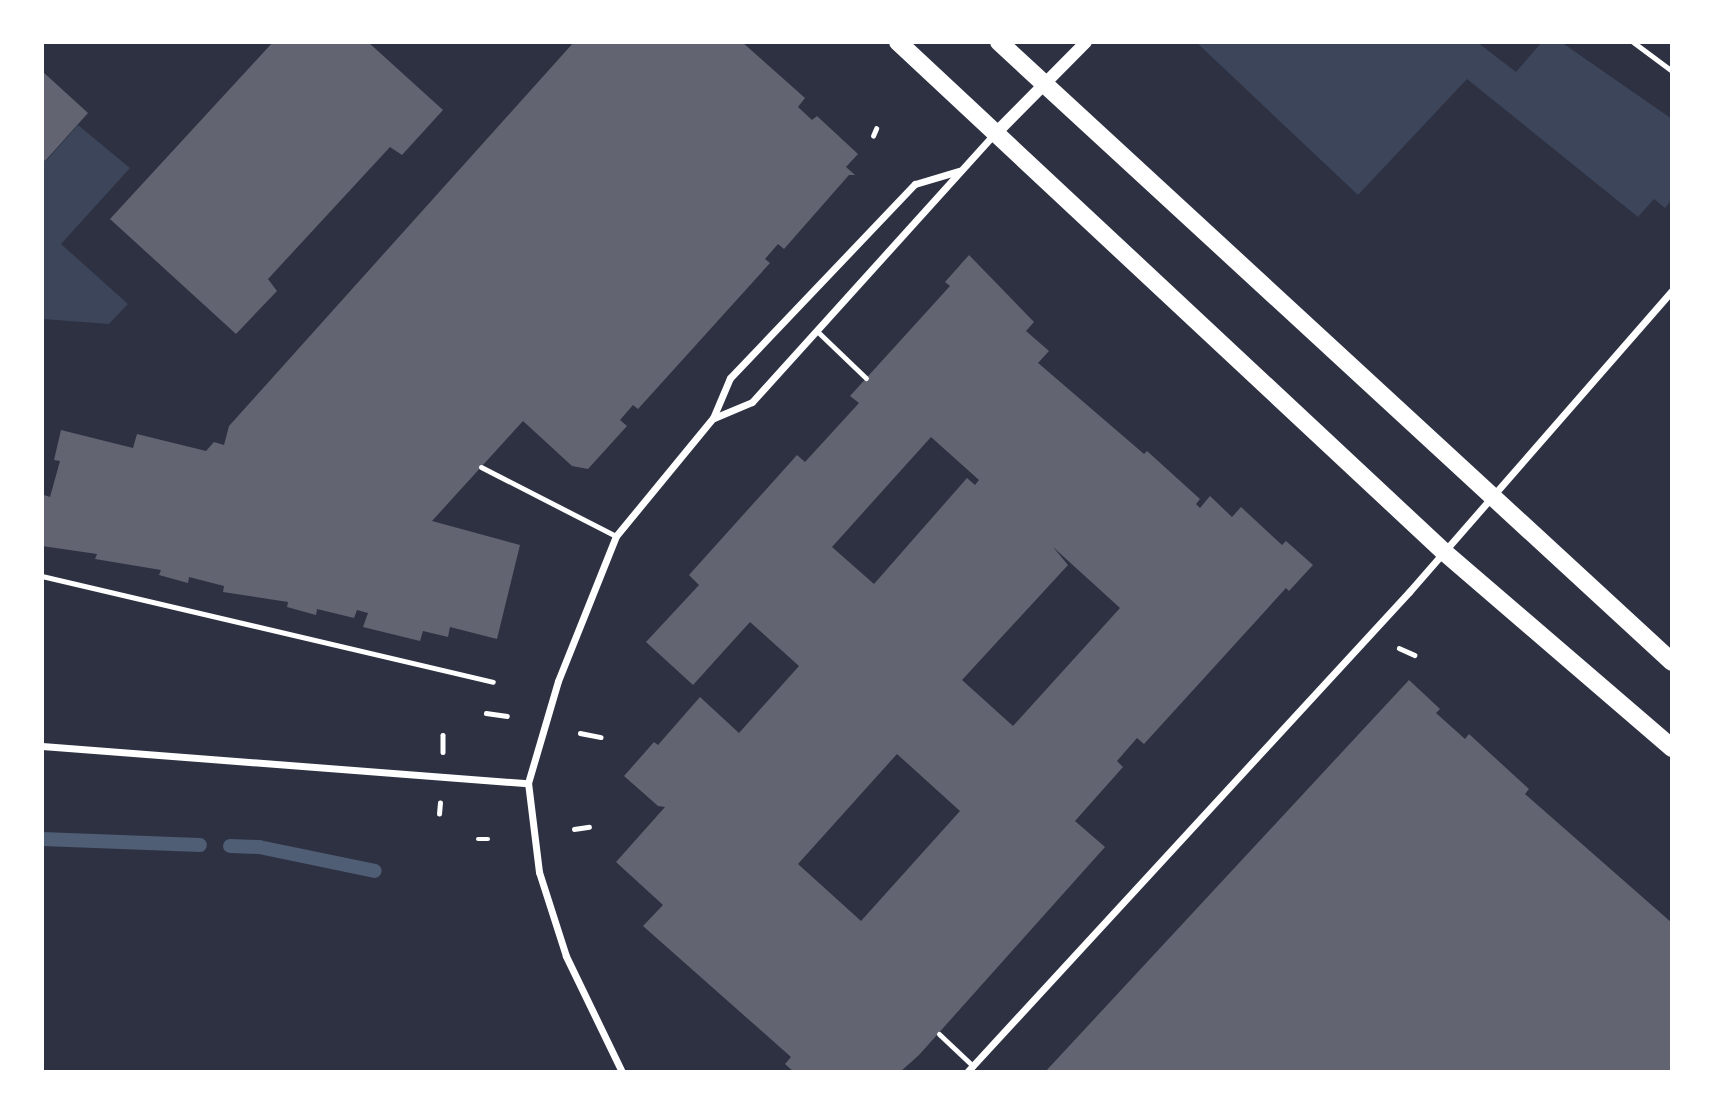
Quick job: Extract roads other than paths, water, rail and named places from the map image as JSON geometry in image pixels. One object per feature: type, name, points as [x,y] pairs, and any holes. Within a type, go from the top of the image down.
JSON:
[{"type":"main road","points":[[898,42],[1443,551],[1672,748]]},
{"type":"main road","points":[[999,42],[1672,662]]},
{"type":"street","points":[[713,418],[752,402],[819,333],[1042,81],[1086,42]]},
{"type":"street","points":[[622,1072],[566,956],[539,872],[528,783],[558,681],[616,536],[713,418],[730,379],[915,184],[960,171]]},
{"type":"street","points":[[970,1069],[1494,496],[1672,291]]},
{"type":"street","points":[[42,746],[528,783]]},
{"type":"lane","points":[[1633,42],[1672,71]]},
{"type":"lane","points":[[819,333],[866,378]]},
{"type":"lane","points":[[481,467],[616,536]]},
{"type":"lane","points":[[939,1034],[970,1069]]},
{"type":"waterway","points":[[42,839],[200,845]]},
{"type":"waterway","points":[[230,846],[259,847],[375,871]]}]
